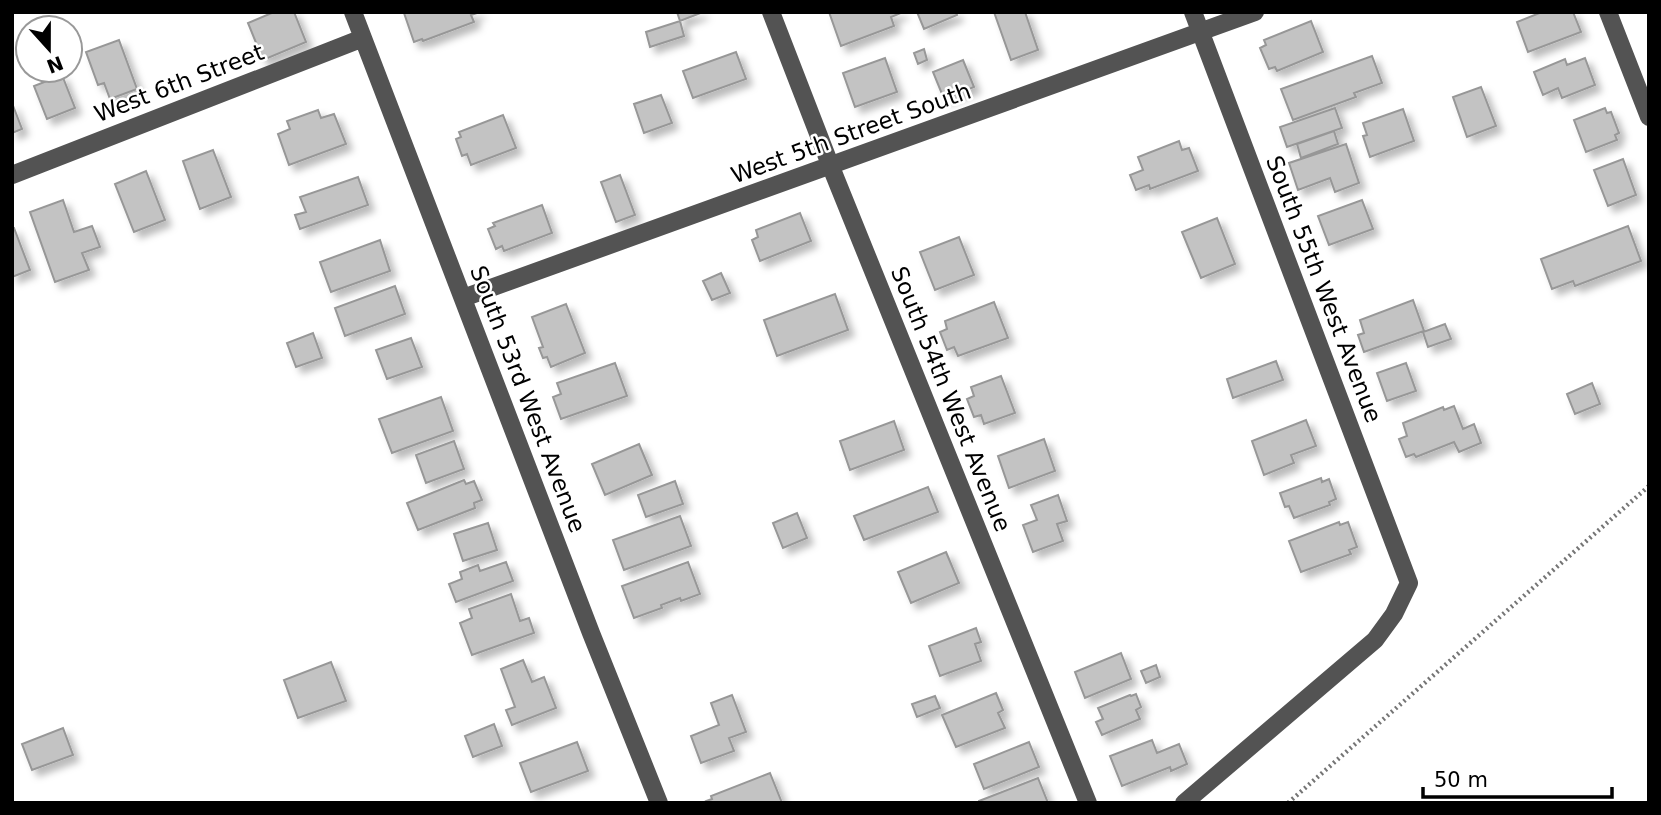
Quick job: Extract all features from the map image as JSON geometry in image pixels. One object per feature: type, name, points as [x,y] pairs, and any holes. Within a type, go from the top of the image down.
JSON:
[{"type":"street","name":"South 53rd West Avenue","points":[[353,12],[659,803]]},
{"type":"street","name":"South 54th West Avenue","points":[[771,12],[1088,803]]},
{"type":"street","name":"South 55th West Avenue","points":[[1184,803],[1375,640],[1394,614],[1409,583],[1193,12]]},
{"type":"street","name":"West 5th Street South","points":[[463,298],[1255,12]]},
{"type":"street","points":[[1608,12],[1649,117]]},
{"type":"street","name":"West 6th Street","points":[[12,174],[363,38]]},
{"type":"path","points":[[1287,803],[1649,486]]},
{"type":"building","points":[[274,12],[294,12],[306,42],[263,60],[248,23]]},
{"type":"building","points":[[480,12],[471,15],[474,22],[414,42],[404,13]]},
{"type":"building","points":[[677,12],[703,12],[680,21]]},
{"type":"building","points":[[829,12],[903,12],[891,17],[894,26],[841,46]]},
{"type":"building","points":[[917,12],[956,12],[957,15],[924,29]]},
{"type":"building","points":[[994,12],[1025,12],[1038,50],[1011,60]]},
{"type":"building","points":[[1542,12],[1573,12],[1581,32],[1528,52],[1517,22]]},
{"type":"building","points":[[680,21],[684,36],[650,47],[646,32]]},
{"type":"building","points":[[1311,21],[1323,52],[1277,71],[1275,67],[1269,69],[1260,48],[1266,45],[1264,40]]},
{"type":"building","points":[[119,40],[137,89],[110,99],[104,83],[98,85],[86,52]]},
{"type":"building","points":[[924,49],[927,60],[918,64],[914,53]]},
{"type":"building","points":[[736,52],[746,79],[693,98],[683,71]]},
{"type":"building","points":[[1372,56],[1382,83],[1354,93],[1356,97],[1293,120],[1281,89]]},
{"type":"building","points":[[885,58],[897,92],[855,107],[843,73]]},
{"type":"building","points":[[1585,58],[1595,85],[1562,98],[1558,88],[1543,95],[1534,72],[1565,59],[1567,65]]},
{"type":"building","points":[[963,60],[974,87],[944,99],[933,72]]},
{"type":"building","points":[[66,84],[75,108],[47,119],[34,86]]},
{"type":"building","points":[[1481,87],[1496,126],[1467,137],[1453,97]]},
{"type":"building","points":[[661,95],[672,123],[644,133],[634,104]]},
{"type":"building","points":[[12,103],[22,129],[12,133]]},
{"type":"building","points":[[1335,108],[1342,128],[1287,147],[1280,127]]},
{"type":"building","points":[[1605,108],[1607,113],[1611,112],[1619,133],[1615,135],[1617,140],[1586,152],[1574,120]]},
{"type":"building","points":[[1403,109],[1414,141],[1370,157],[1363,136],[1367,135],[1363,123]]},
{"type":"building","points":[[318,110],[321,118],[334,114],[346,144],[289,165],[278,134],[290,129],[287,121]]},
{"type":"building","points":[[503,115],[516,148],[471,165],[467,154],[462,156],[456,139],[461,137],[459,132]]},
{"type":"building","points":[[1334,131],[1338,144],[1301,158],[1297,144]]},
{"type":"building","points":[[1179,141],[1182,150],[1189,148],[1198,171],[1150,189],[1149,185],[1136,190],[1130,175],[1143,170],[1138,157]]},
{"type":"building","points":[[1346,144],[1359,183],[1335,192],[1330,178],[1298,190],[1289,163]]},
{"type":"building","points":[[213,150],[231,197],[200,209],[183,161]]},
{"type":"building","points":[[1623,159],[1636,195],[1608,206],[1594,170]]},
{"type":"building","points":[[146,171],[165,220],[134,232],[115,184]]},
{"type":"building","points":[[620,175],[635,215],[616,222],[601,182]]},
{"type":"building","points":[[358,177],[368,205],[300,229],[295,215],[306,212],[300,197]]},
{"type":"building","points":[[63,200],[74,232],[92,226],[100,247],[82,253],[89,270],[55,282],[30,212]]},
{"type":"building","points":[[1362,200],[1373,229],[1329,245],[1318,216]]},
{"type":"building","points":[[542,205],[552,233],[504,251],[502,246],[496,249],[488,229],[495,226],[493,223]]},
{"type":"building","points":[[800,213],[811,241],[760,261],[752,240],[758,237],[756,230]]},
{"type":"building","points":[[1217,218],[1235,264],[1201,278],[1182,232]]},
{"type":"building","points":[[1628,226],[1641,261],[1575,286],[1573,281],[1552,289],[1541,259]]},
{"type":"building","points":[[12,228],[30,270],[12,277]]},
{"type":"building","points":[[959,237],[974,275],[935,290],[920,252]]},
{"type":"building","points":[[380,240],[390,271],[331,292],[320,262]]},
{"type":"building","points":[[721,273],[730,293],[712,300],[703,281]]},
{"type":"building","points":[[395,286],[405,314],[345,336],[335,308]]},
{"type":"building","points":[[835,294],[848,330],[777,356],[764,320]]},
{"type":"building","points":[[1413,300],[1424,331],[1364,352],[1358,335],[1364,333],[1360,320]]},
{"type":"building","points":[[994,302],[1008,338],[958,356],[954,347],[947,350],[940,332],[947,329],[945,321]]},
{"type":"building","points":[[566,304],[585,353],[551,367],[539,348],[543,347],[532,317]]},
{"type":"building","points":[[1445,324],[1451,339],[1428,347],[1423,332]]},
{"type":"building","points":[[313,333],[322,358],[296,367],[287,343]]},
{"type":"building","points":[[411,338],[422,367],[387,379],[376,350]]},
{"type":"building","points":[[1276,361],[1283,380],[1233,398],[1227,379]]},
{"type":"building","points":[[615,363],[627,396],[561,419],[553,397],[561,394],[557,383]]},
{"type":"building","points":[[1406,363],[1416,391],[1387,401],[1377,373]]},
{"type":"building","points":[[1001,376],[1015,413],[984,424],[981,415],[974,417],[967,399],[974,396],[971,387]]},
{"type":"building","points":[[1592,383],[1600,404],[1575,414],[1567,394]]},
{"type":"building","points":[[441,397],[453,431],[392,453],[379,419]]},
{"type":"building","points":[[1454,406],[1463,429],[1474,424],[1481,443],[1459,452],[1454,442],[1416,457],[1414,454],[1406,457],[1399,439],[1407,436],[1403,423],[1443,407],[1444,410]]},
{"type":"building","points":[[1306,420],[1316,446],[1291,455],[1294,463],[1264,475],[1252,441]]},
{"type":"building","points":[[894,421],[904,450],[850,470],[840,441]]},
{"type":"building","points":[[1044,439],[1055,471],[1009,488],[998,456]]},
{"type":"building","points":[[454,441],[464,469],[426,483],[416,455]]},
{"type":"building","points":[[639,444],[652,475],[605,495],[592,464]]},
{"type":"building","points":[[1321,478],[1322,482],[1329,479],[1336,499],[1329,502],[1330,505],[1294,518],[1289,506],[1285,507],[1280,493]]},
{"type":"building","points":[[464,480],[466,484],[474,481],[482,500],[474,503],[475,508],[418,530],[407,503]]},
{"type":"building","points":[[675,481],[683,504],[646,517],[638,495]]},
{"type":"building","points":[[928,487],[938,512],[864,540],[854,516]]},
{"type":"building","points":[[1058,495],[1067,521],[1057,524],[1063,541],[1033,552],[1023,525],[1037,520],[1031,505]]},
{"type":"building","points":[[797,513],[807,538],[783,548],[773,523]]},
{"type":"building","points":[[680,516],[691,546],[624,570],[613,540]]},
{"type":"building","points":[[1339,522],[1340,525],[1348,522],[1357,547],[1349,550],[1351,554],[1301,572],[1289,541]]},
{"type":"building","points":[[488,523],[497,550],[463,561],[454,534]]},
{"type":"building","points":[[946,552],[959,583],[911,603],[898,572]]},
{"type":"building","points":[[506,562],[513,581],[456,602],[449,584],[462,579],[460,572],[478,565],[480,571]]},
{"type":"building","points":[[688,562],[700,594],[681,601],[680,598],[634,618],[622,586]]},
{"type":"building","points":[[511,594],[520,621],[529,618],[534,633],[472,655],[460,623],[472,618],[469,609]]},
{"type":"building","points":[[976,628],[981,642],[975,644],[981,661],[940,676],[929,646]]},
{"type":"building","points":[[1121,653],[1131,679],[1085,698],[1075,672]]},
{"type":"building","points":[[523,660],[532,682],[544,677],[556,708],[512,725],[506,710],[515,707],[501,669]]},
{"type":"building","points":[[331,662],[346,701],[298,718],[284,680]]},
{"type":"building","points":[[1156,665],[1160,677],[1146,683],[1141,671]]},
{"type":"building","points":[[996,693],[1003,710],[998,713],[1005,728],[956,747],[942,715]]},
{"type":"building","points":[[1136,694],[1141,707],[1136,710],[1140,719],[1102,735],[1096,722],[1103,719],[1098,708]]},
{"type":"building","points":[[732,695],[746,732],[729,738],[734,751],[701,763],[691,736],[719,725],[711,703]]},
{"type":"building","points":[[935,696],[940,708],[917,717],[912,704]]},
{"type":"building","points":[[494,724],[502,746],[473,757],[465,736]]},
{"type":"building","points":[[63,728],[73,755],[32,770],[22,744]]},
{"type":"building","points":[[1152,740],[1157,753],[1179,744],[1187,764],[1171,771],[1170,767],[1122,786],[1110,756]]},
{"type":"building","points":[[577,742],[588,771],[531,792],[520,763]]},
{"type":"building","points":[[1029,742],[1039,767],[984,789],[974,764]]},
{"type":"building","points":[[770,773],[782,803],[706,801],[712,799],[711,796]]},
{"type":"building","points":[[1038,778],[1048,803],[979,803],[979,801]]}]
